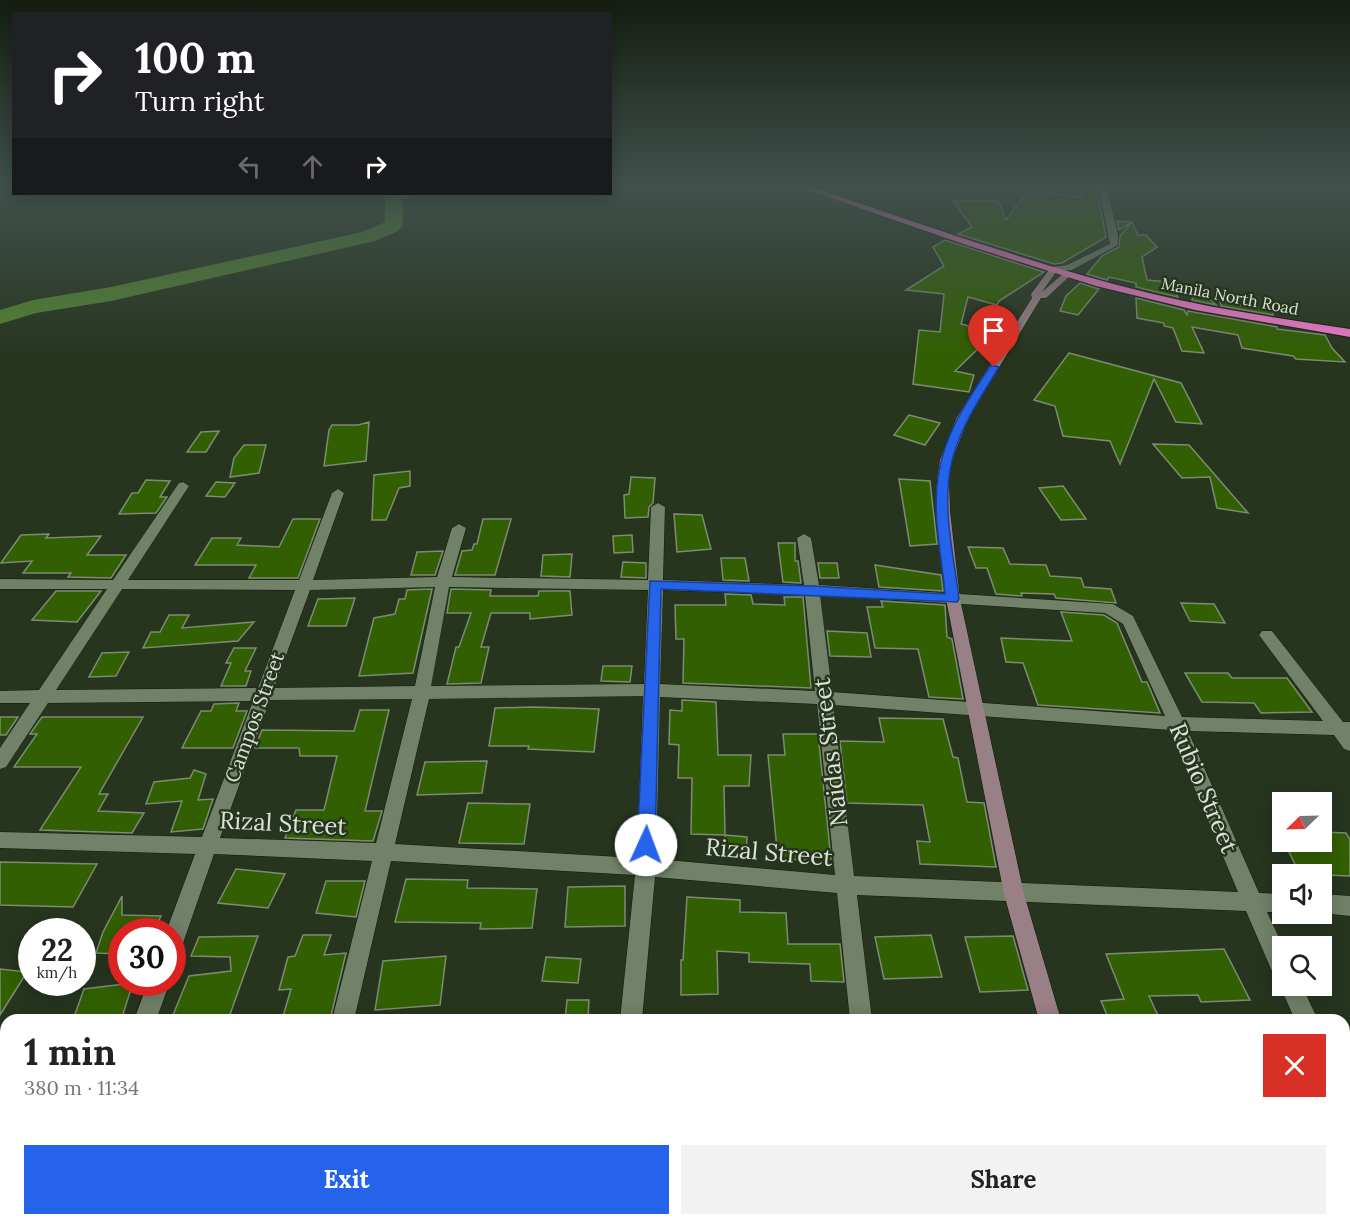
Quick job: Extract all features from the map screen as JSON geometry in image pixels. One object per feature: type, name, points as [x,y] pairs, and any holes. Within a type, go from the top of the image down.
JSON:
[{"type":"highway","name":"Manila North Road","points":[[972,242],[1054,269],[1068,271],[1180,304],[1350,333]]},
{"type":"street","points":[[1037,298],[1068,271],[1114,245],[1115,242]]},
{"type":"street","points":[[1048,1014],[1014,894],[953,599],[943,511],[943,480],[946,460],[963,417],[1037,298],[1036,294],[1054,269]]},
{"type":"street","points":[[0,762],[183,486]]},
{"type":"street","name":"Campos Street","points":[[181,918],[338,493]]},
{"type":"street","points":[[632,1014],[646,867],[657,507]]},
{"type":"street","points":[[344,1014],[422,693],[443,582],[459,528]]},
{"type":"street","name":"Naidas Street","points":[[804,538],[812,590],[860,1014]]},
{"type":"street","points":[[0,584],[303,585],[443,582],[655,585],[812,590],[953,599]]},
{"type":"street","name":"Rubio Street","points":[[953,599],[1090,605],[1108,608],[1119,613],[1135,632],[1178,724],[1272,946]]},
{"type":"street","points":[[1267,634],[1345,729],[1350,744]]},
{"type":"street","points":[[0,697],[650,690],[824,698],[1178,724],[1345,729]]},
{"type":"street","name":"Rizal Street","points":[[0,840],[207,844],[646,867],[846,885],[1014,894],[1272,903]]},
{"type":"street","points":[[1332,905],[1350,906]]},
{"type":"street","points":[[147,1014],[154,996]]},
{"type":"street","points":[[1296,996],[1304,1014]]},
{"type":"building","points":[[941,242],[952,242],[1044,272],[999,301],[997,305],[968,297],[961,324],[989,331],[985,342],[955,371],[974,375],[969,392],[913,384],[919,330],[940,332],[944,294],[906,290],[944,266],[933,247]]},
{"type":"building","points":[[984,242],[1097,242],[1062,263],[1054,264]]},
{"type":"building","points":[[1119,242],[1153,242],[1157,247],[1142,257],[1147,280],[1169,282],[1178,297],[1136,287],[1136,283],[1109,277],[1107,280],[1087,274],[1103,255],[1119,247]]},
{"type":"building","points":[[1080,283],[1099,289],[1078,315],[1060,311],[1066,296]]},
{"type":"building","points":[[1196,286],[1216,305],[1192,300]]},
{"type":"building","points":[[1136,298],[1184,310],[1187,315],[1188,311],[1277,327],[1277,329],[1325,335],[1332,348],[1345,362],[1296,359],[1293,356],[1242,348],[1238,335],[1192,327],[1204,353],[1182,351],[1173,328],[1164,326],[1164,323],[1137,318]]},
{"type":"building","points":[[1220,301],[1272,310],[1273,315],[1221,306]]},
{"type":"building","points":[[1069,353],[1181,383],[1202,424],[1176,422],[1154,379],[1120,464],[1110,441],[1063,436],[1055,406],[1034,400]]},
{"type":"building","points":[[909,415],[940,423],[925,445],[894,435]]},
{"type":"building","points":[[369,422],[366,461],[324,466],[329,430],[332,425],[358,425]]},
{"type":"building","points":[[219,431],[206,452],[187,452],[201,432]]},
{"type":"building","points":[[1153,444],[1189,445],[1248,513],[1217,508],[1210,477],[1182,478]]},
{"type":"building","points":[[244,445],[266,445],[259,473],[230,477],[234,458]]},
{"type":"building","points":[[410,471],[410,486],[399,488],[386,520],[372,520],[374,475]]},
{"type":"building","points":[[631,477],[655,478],[653,503],[649,507],[648,517],[625,518],[624,495],[629,494]]},
{"type":"building","points":[[899,479],[930,481],[937,544],[910,546]]},
{"type":"building","points":[[146,480],[170,481],[160,497],[167,497],[156,513],[119,514],[132,493],[138,493]]},
{"type":"building","points":[[216,482],[235,483],[225,497],[206,496]]},
{"type":"building","points":[[1063,486],[1086,519],[1061,520],[1039,488]]},
{"type":"building","points":[[674,514],[702,515],[711,549],[677,552]]},
{"type":"building","points":[[293,519],[320,519],[298,578],[249,578],[256,565],[195,565],[212,538],[241,538],[237,545],[279,547]]},
{"type":"building","points":[[483,519],[511,519],[495,575],[455,575],[462,551],[472,550],[474,544],[477,544]]},
{"type":"building","points":[[49,534],[46,538],[101,536],[87,555],[126,555],[111,578],[68,577],[71,573],[23,573],[32,561],[1,563],[21,535]]},
{"type":"building","points":[[632,535],[633,552],[614,553],[613,536]]},
{"type":"building","points":[[778,543],[795,543],[795,561],[798,561],[801,583],[783,582]]},
{"type":"building","points":[[968,547],[1003,548],[1010,564],[1046,565],[1050,576],[1081,578],[1084,587],[1111,589],[1116,603],[1056,598],[1054,594],[1021,593],[1022,596],[996,594],[987,568],[976,568]]},
{"type":"building","points":[[443,551],[435,575],[411,575],[417,552]]},
{"type":"building","points":[[572,554],[570,577],[541,576],[543,555]]},
{"type":"building","points":[[721,558],[745,558],[749,581],[723,580]]},
{"type":"building","points":[[623,562],[646,563],[646,578],[621,577]]},
{"type":"building","points":[[818,563],[837,563],[839,578],[820,578]]},
{"type":"building","points":[[875,565],[941,575],[943,591],[879,587]]},
{"type":"building","points":[[432,589],[413,673],[359,676],[374,618],[395,614],[399,599],[405,599],[407,590]]},
{"type":"building","points":[[451,589],[491,590],[490,596],[538,596],[539,591],[570,591],[572,615],[530,619],[530,613],[491,613],[481,647],[489,647],[481,683],[447,684],[456,647],[459,647],[471,613],[447,613]]},
{"type":"building","points":[[56,591],[101,591],[77,622],[32,620]]},
{"type":"building","points":[[725,594],[751,595],[753,604],[785,605],[784,597],[803,597],[811,688],[683,683],[684,639],[676,639],[675,605],[726,605]]},
{"type":"building","points":[[355,598],[346,626],[308,626],[318,599]]},
{"type":"building","points":[[881,601],[945,605],[947,637],[952,639],[963,699],[929,697],[918,649],[875,648],[867,607],[883,607]]},
{"type":"building","points":[[1181,603],[1214,604],[1225,623],[1190,621]]},
{"type":"building","points":[[1061,612],[1104,615],[1117,623],[1142,682],[1147,682],[1160,713],[1038,705],[1023,663],[1006,662],[1001,638],[1072,641]]},
{"type":"building","points":[[169,615],[189,615],[182,628],[254,622],[238,641],[143,648],[151,632],[160,632]]},
{"type":"building","points":[[827,631],[867,633],[871,657],[830,656]]},
{"type":"building","points":[[234,648],[256,648],[245,671],[251,671],[246,686],[221,686],[231,663],[226,663]]},
{"type":"building","points":[[129,652],[116,676],[89,677],[102,653]]},
{"type":"building","points":[[603,666],[632,666],[630,682],[601,681]]},
{"type":"building","points":[[1185,673],[1228,673],[1232,678],[1287,678],[1312,712],[1261,713],[1254,703],[1202,702]]},
{"type":"building","points":[[682,700],[716,702],[718,755],[751,755],[749,786],[724,786],[725,835],[691,834],[692,778],[678,778],[679,745],[669,744],[670,710],[682,711]]},
{"type":"building","points":[[239,703],[236,711],[247,711],[233,748],[182,748],[201,711],[211,711],[214,704]]},
{"type":"building","points":[[495,708],[599,709],[594,752],[528,749],[529,746],[489,746]]},
{"type":"building","points":[[360,710],[389,710],[365,811],[382,811],[373,841],[285,838],[296,810],[324,810],[337,756],[300,756],[299,748],[255,748],[262,730],[354,731]]},
{"type":"building","points":[[0,717],[18,717],[6,735],[0,735]]},
{"type":"building","points":[[42,717],[143,717],[99,794],[108,794],[98,811],[144,813],[132,833],[40,830],[81,767],[14,767],[37,734],[30,734]]},
{"type":"building","points":[[879,718],[943,719],[953,757],[958,758],[967,802],[984,803],[996,867],[920,864],[917,841],[930,842],[923,805],[847,803],[840,741],[884,742]]},
{"type":"building","points":[[783,734],[818,734],[831,859],[778,860],[768,755],[785,755]]},
{"type":"building","points":[[487,761],[482,793],[417,795],[425,762]]},
{"type":"building","points":[[194,770],[206,774],[198,800],[213,799],[203,829],[171,832],[182,801],[146,804],[154,782],[190,778]]},
{"type":"building","points":[[468,803],[530,804],[524,844],[459,843]]},
{"type":"building","points":[[1332,832],[1346,833],[1350,840],[1350,876],[1332,875],[1332,864],[1295,864],[1289,852],[1332,852]]},
{"type":"building","points":[[725,835],[747,837],[746,859],[723,857]]},
{"type":"building","points":[[0,862],[97,864],[73,907],[0,905]]},
{"type":"building","points":[[236,869],[285,874],[268,908],[218,903]]},
{"type":"building","points":[[406,879],[468,880],[467,888],[537,889],[532,928],[480,929],[481,923],[395,922]]},
{"type":"building","points":[[326,881],[365,881],[356,917],[316,913]]},
{"type":"building","points":[[625,886],[625,926],[565,927],[568,887]]},
{"type":"building","points":[[122,896],[122,915],[161,916],[160,918],[110,918]]},
{"type":"building","points":[[687,897],[740,900],[740,912],[786,913],[788,944],[840,944],[844,982],[811,981],[810,964],[749,962],[749,953],[717,951],[718,994],[681,995],[681,960],[683,960]]},
{"type":"building","points":[[108,923],[108,953],[96,953]]},
{"type":"building","points":[[303,935],[331,935],[324,955],[346,953],[331,1014],[284,1014],[291,989],[279,990],[288,957],[295,956]]},
{"type":"building","points":[[931,935],[942,977],[884,979],[875,937]]},
{"type":"building","points":[[258,936],[230,1014],[173,1014],[181,996],[186,996],[186,983],[189,976],[231,971],[230,957],[191,956],[199,937]]},
{"type":"building","points":[[1013,936],[1028,990],[980,992],[965,937]]},
{"type":"building","points":[[1224,949],[1250,1000],[1201,1002],[1198,995],[1149,996],[1157,1014],[1106,1014],[1101,1001],[1124,999],[1106,954]]},
{"type":"building","points":[[446,956],[440,1005],[375,1010],[383,961]]},
{"type":"building","points":[[546,957],[581,959],[578,983],[542,981]]},
{"type":"building","points":[[0,969],[18,971],[18,986],[1,1014]]},
{"type":"building","points":[[108,986],[108,996],[129,996],[123,1014],[75,1014],[82,996],[96,996],[96,988]]},
{"type":"building","points":[[567,1000],[589,1000],[588,1014],[566,1014]]},
{"type":"waterway","points":[[0,317],[33,307],[111,294],[345,242]]},
{"type":"route","points":[[646,845],[655,585],[812,590],[953,599],[943,511],[943,480],[946,460],[963,417],[994,367]]}]
